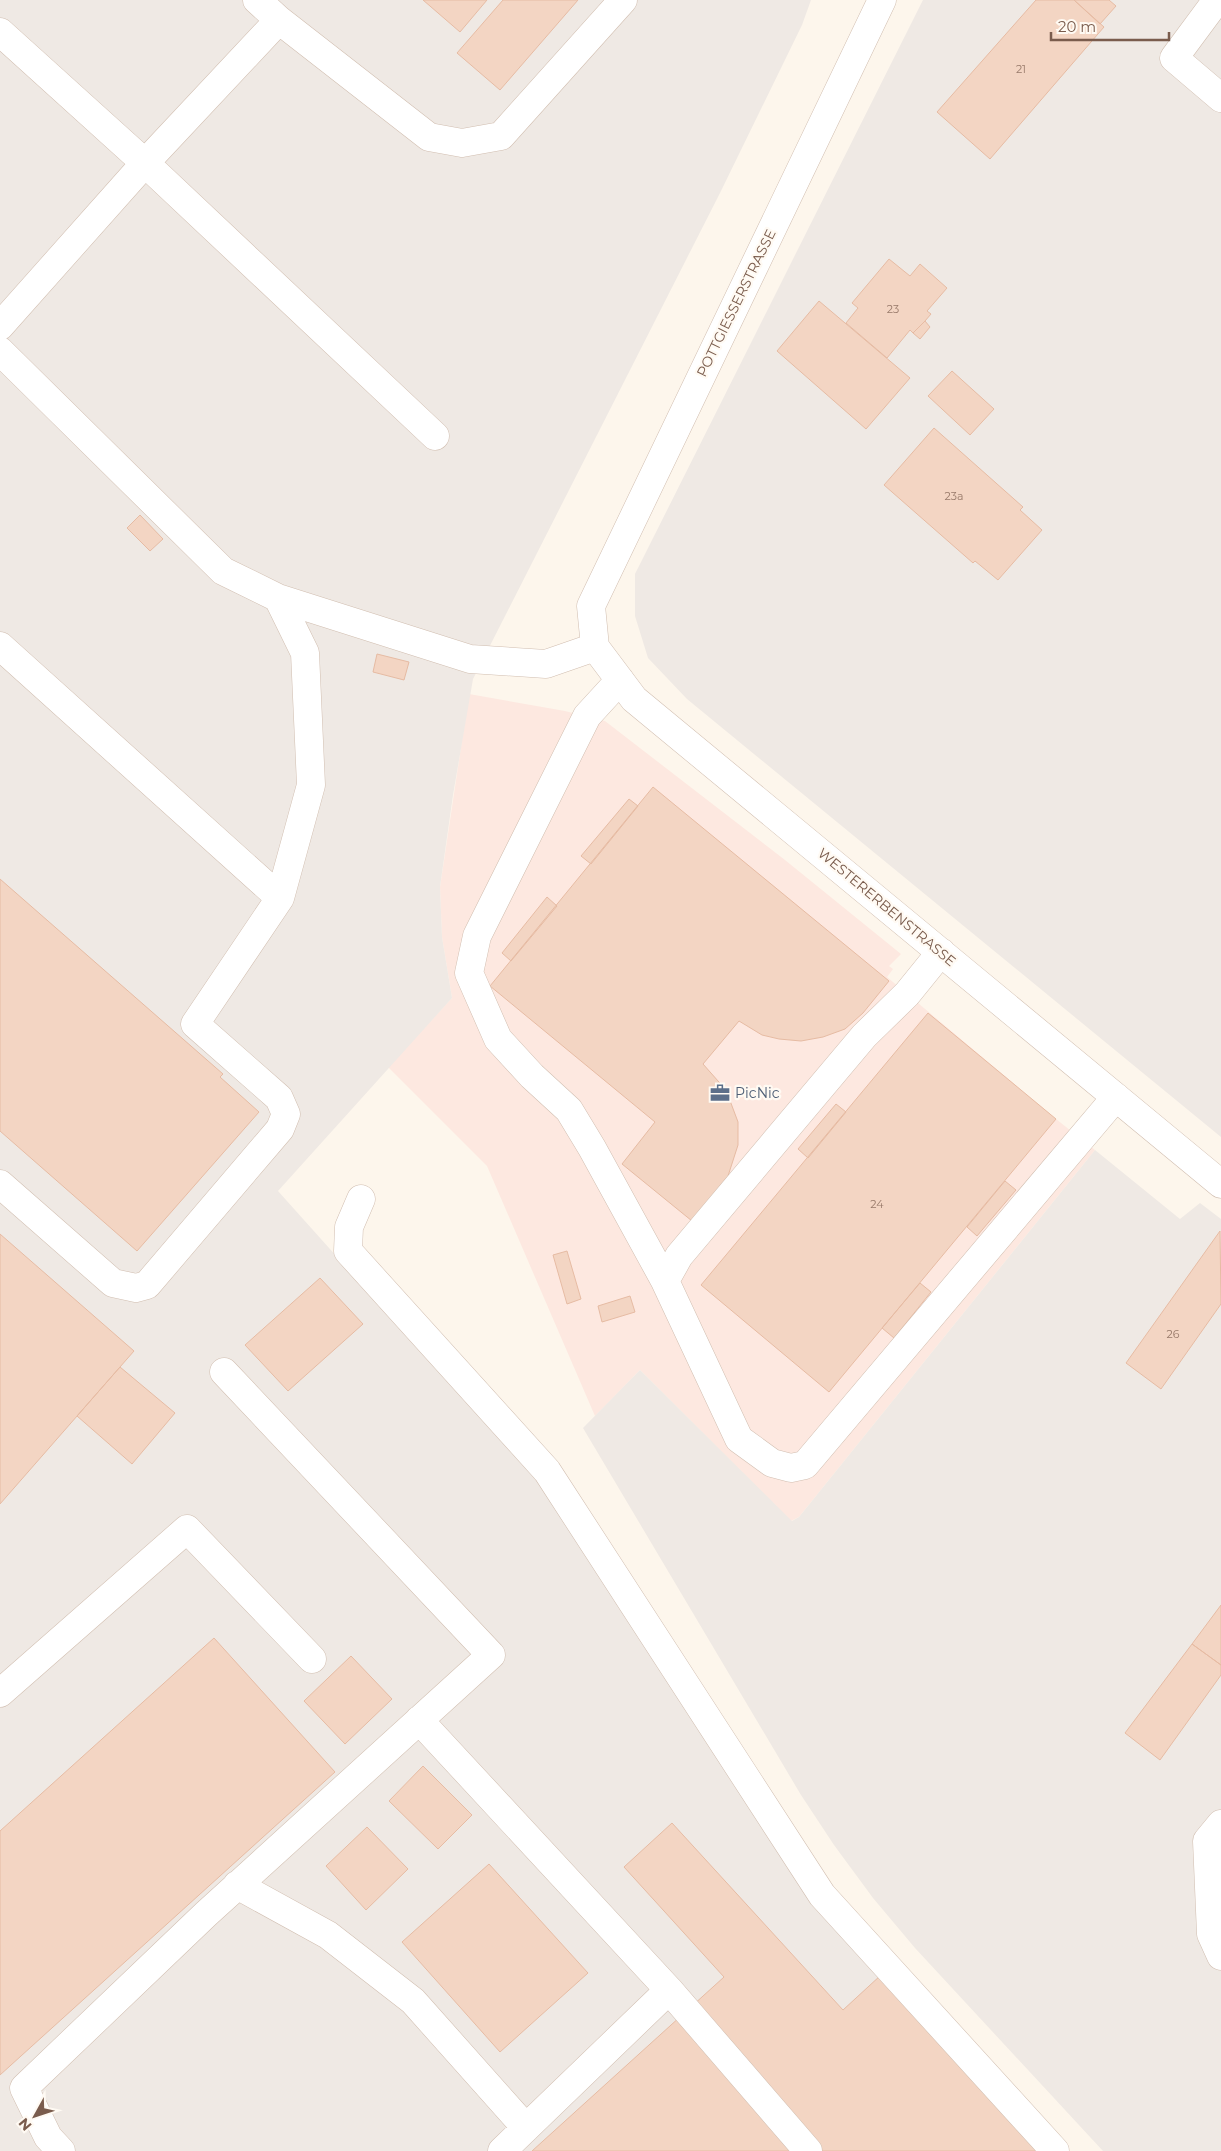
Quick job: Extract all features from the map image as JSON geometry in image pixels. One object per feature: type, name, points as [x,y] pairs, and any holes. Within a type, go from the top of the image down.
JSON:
[{"type":"street","points":[[257,0],[279,20],[428,137],[462,143],[501,136],[623,0]]},
{"type":"street","name":"POTTGIESSERSTRASSE","points":[[595,647],[591,606],[882,0]]},
{"type":"street","points":[[1217,0],[1174,58],[1221,98]]},
{"type":"street","points":[[0,326],[145,163],[279,20]]},
{"type":"street","points":[[0,32],[145,163],[435,436]]},
{"type":"street","points":[[0,352],[223,571],[278,598],[470,659],[546,664],[595,647]]},
{"type":"street","points":[[0,1184],[113,1283],[136,1288],[147,1284],[280,1128],[286,1114],[279,1098],[195,1024],[280,898],[311,785],[305,653],[278,598]]},
{"type":"street","points":[[0,646],[280,898]]},
{"type":"street","name":"WESTERERBENSTRASSE","points":[[595,647],[634,699],[1221,1184]]},
{"type":"street","points":[[620,680],[588,716],[477,936],[468,973],[498,1039],[532,1076],[569,1110],[592,1148],[665,1281],[739,1439],[772,1463],[792,1468],[805,1465],[1116,1097]]},
{"type":"street","points":[[665,1281],[679,1256],[864,1036],[907,994],[941,952]]},
{"type":"street","points":[[360,1199],[349,1227],[348,1251],[547,1471],[822,1895],[1055,2151]]},
{"type":"street","points":[[61,2151],[48,2138],[24,2088],[237,1885],[491,1654],[224,1372]]},
{"type":"street","points":[[0,1693],[188,1529],[312,1658]]},
{"type":"street","points":[[419,1720],[669,1990],[800,2148]]},
{"type":"street","points":[[1221,1824],[1207,1841],[1211,1934],[1221,1956]]},
{"type":"street","points":[[237,1885],[328,1935],[412,2001],[526,2128]]},
{"type":"street","points":[[502,2151],[669,1990]]},
{"type":"shaded area","points":[[0,0],[811,0],[802,25],[720,193],[473,679],[453,795],[440,887],[442,937],[452,998],[278,1191],[536,1479],[818,1908],[1041,2151],[0,2151]]},
{"type":"shaded area","points":[[923,0],[1221,0],[1221,1137],[687,699],[648,658],[635,616],[635,574]]},
{"type":"shaded area","name":"PicNic","points":[[469,694],[565,711],[605,721],[785,860],[901,954],[889,966],[893,969],[887,977],[1095,1150],[799,1517],[791,1521],[640,1370],[595,1416],[487,1166],[388,1067],[452,998],[442,937],[440,887]]},
{"type":"shaded area","points":[[1095,1150],[1180,1219],[1200,1203],[1221,1219],[1221,2151],[1103,2151],[915,1948],[873,1898],[834,1845],[801,1795],[583,1428],[640,1370],[792,1521],[799,1517]]},
{"type":"building","points":[[423,0],[487,0],[460,32]]},
{"type":"building","points":[[503,0],[578,0],[500,90],[457,53]]},
{"type":"building","points":[[1036,0],[1074,0],[1104,27],[990,159],[937,112]]},
{"type":"building","points":[[1074,0],[1109,0],[1116,6],[1100,24]]},
{"type":"building","points":[[889,259],[910,276],[920,264],[947,288],[927,311],[931,314],[925,321],[913,333],[910,330],[887,358],[846,323],[858,308],[852,303]]},
{"type":"building","points":[[819,301],[910,378],[866,429],[777,351]]},
{"type":"building","points":[[925,321],[930,327],[920,339],[913,333]]},
{"type":"building","points":[[952,371],[994,409],[970,435],[928,396]]},
{"type":"building","points":[[934,428],[1023,507],[1020,510],[1042,530],[998,580],[975,561],[973,563],[884,485]]},
{"type":"building","points":[[140,515],[163,539],[150,551],[127,528]]},
{"type":"building","points":[[377,654],[409,662],[404,680],[373,672]]},
{"type":"building","points":[[653,787],[889,981],[863,1013],[845,1029],[823,1037],[801,1041],[762,1035],[739,1021],[703,1064],[726,1090],[738,1122],[738,1145],[728,1176],[692,1221],[622,1164],[655,1122],[490,986]]},
{"type":"building","points":[[629,799],[638,806],[591,864],[581,856]]},
{"type":"building","points":[[0,879],[223,1074],[220,1077],[259,1112],[137,1251],[0,1131]]},
{"type":"building","points":[[547,897],[557,906],[511,961],[502,953]]},
{"type":"building","points":[[928,1013],[1056,1119],[829,1392],[701,1285]]},
{"type":"building","points":[[836,1104],[846,1112],[808,1158],[798,1149]]},
{"type":"building","points":[[1005,1181],[1016,1190],[977,1236],[967,1227]]},
{"type":"building","points":[[1220,1231],[1221,1304],[1161,1389],[1126,1363]]},
{"type":"building","points":[[0,1234],[134,1351],[0,1504]]},
{"type":"building","points":[[567,1251],[581,1299],[567,1304],[553,1255]]},
{"type":"building","points":[[320,1278],[363,1324],[288,1391],[245,1345]]},
{"type":"building","points":[[920,1283],[931,1292],[894,1338],[882,1328]]},
{"type":"building","points":[[630,1296],[635,1312],[602,1322],[598,1306]]},
{"type":"building","points":[[120,1367],[175,1413],[132,1464],[77,1416]]},
{"type":"building","points":[[1221,1605],[1221,1665],[1192,1644]]},
{"type":"building","points":[[214,1638],[335,1772],[0,2075],[0,1831]]},
{"type":"building","points":[[1192,1644],[1221,1665],[1221,1675],[1160,1760],[1125,1733]]},
{"type":"building","points":[[351,1656],[392,1699],[345,1744],[304,1701]]},
{"type":"building","points":[[423,1766],[472,1815],[438,1849],[389,1801]]},
{"type":"building","points":[[672,1823],[843,2010],[881,1975],[1041,2151],[532,2151],[724,1977],[624,1867]]},
{"type":"building","points":[[367,1827],[408,1869],[366,1910],[326,1866]]},
{"type":"building","points":[[489,1864],[588,1973],[500,2052],[402,1942]]},
{"type":"place","name":"PicNic","points":[[720,1093]]}]
